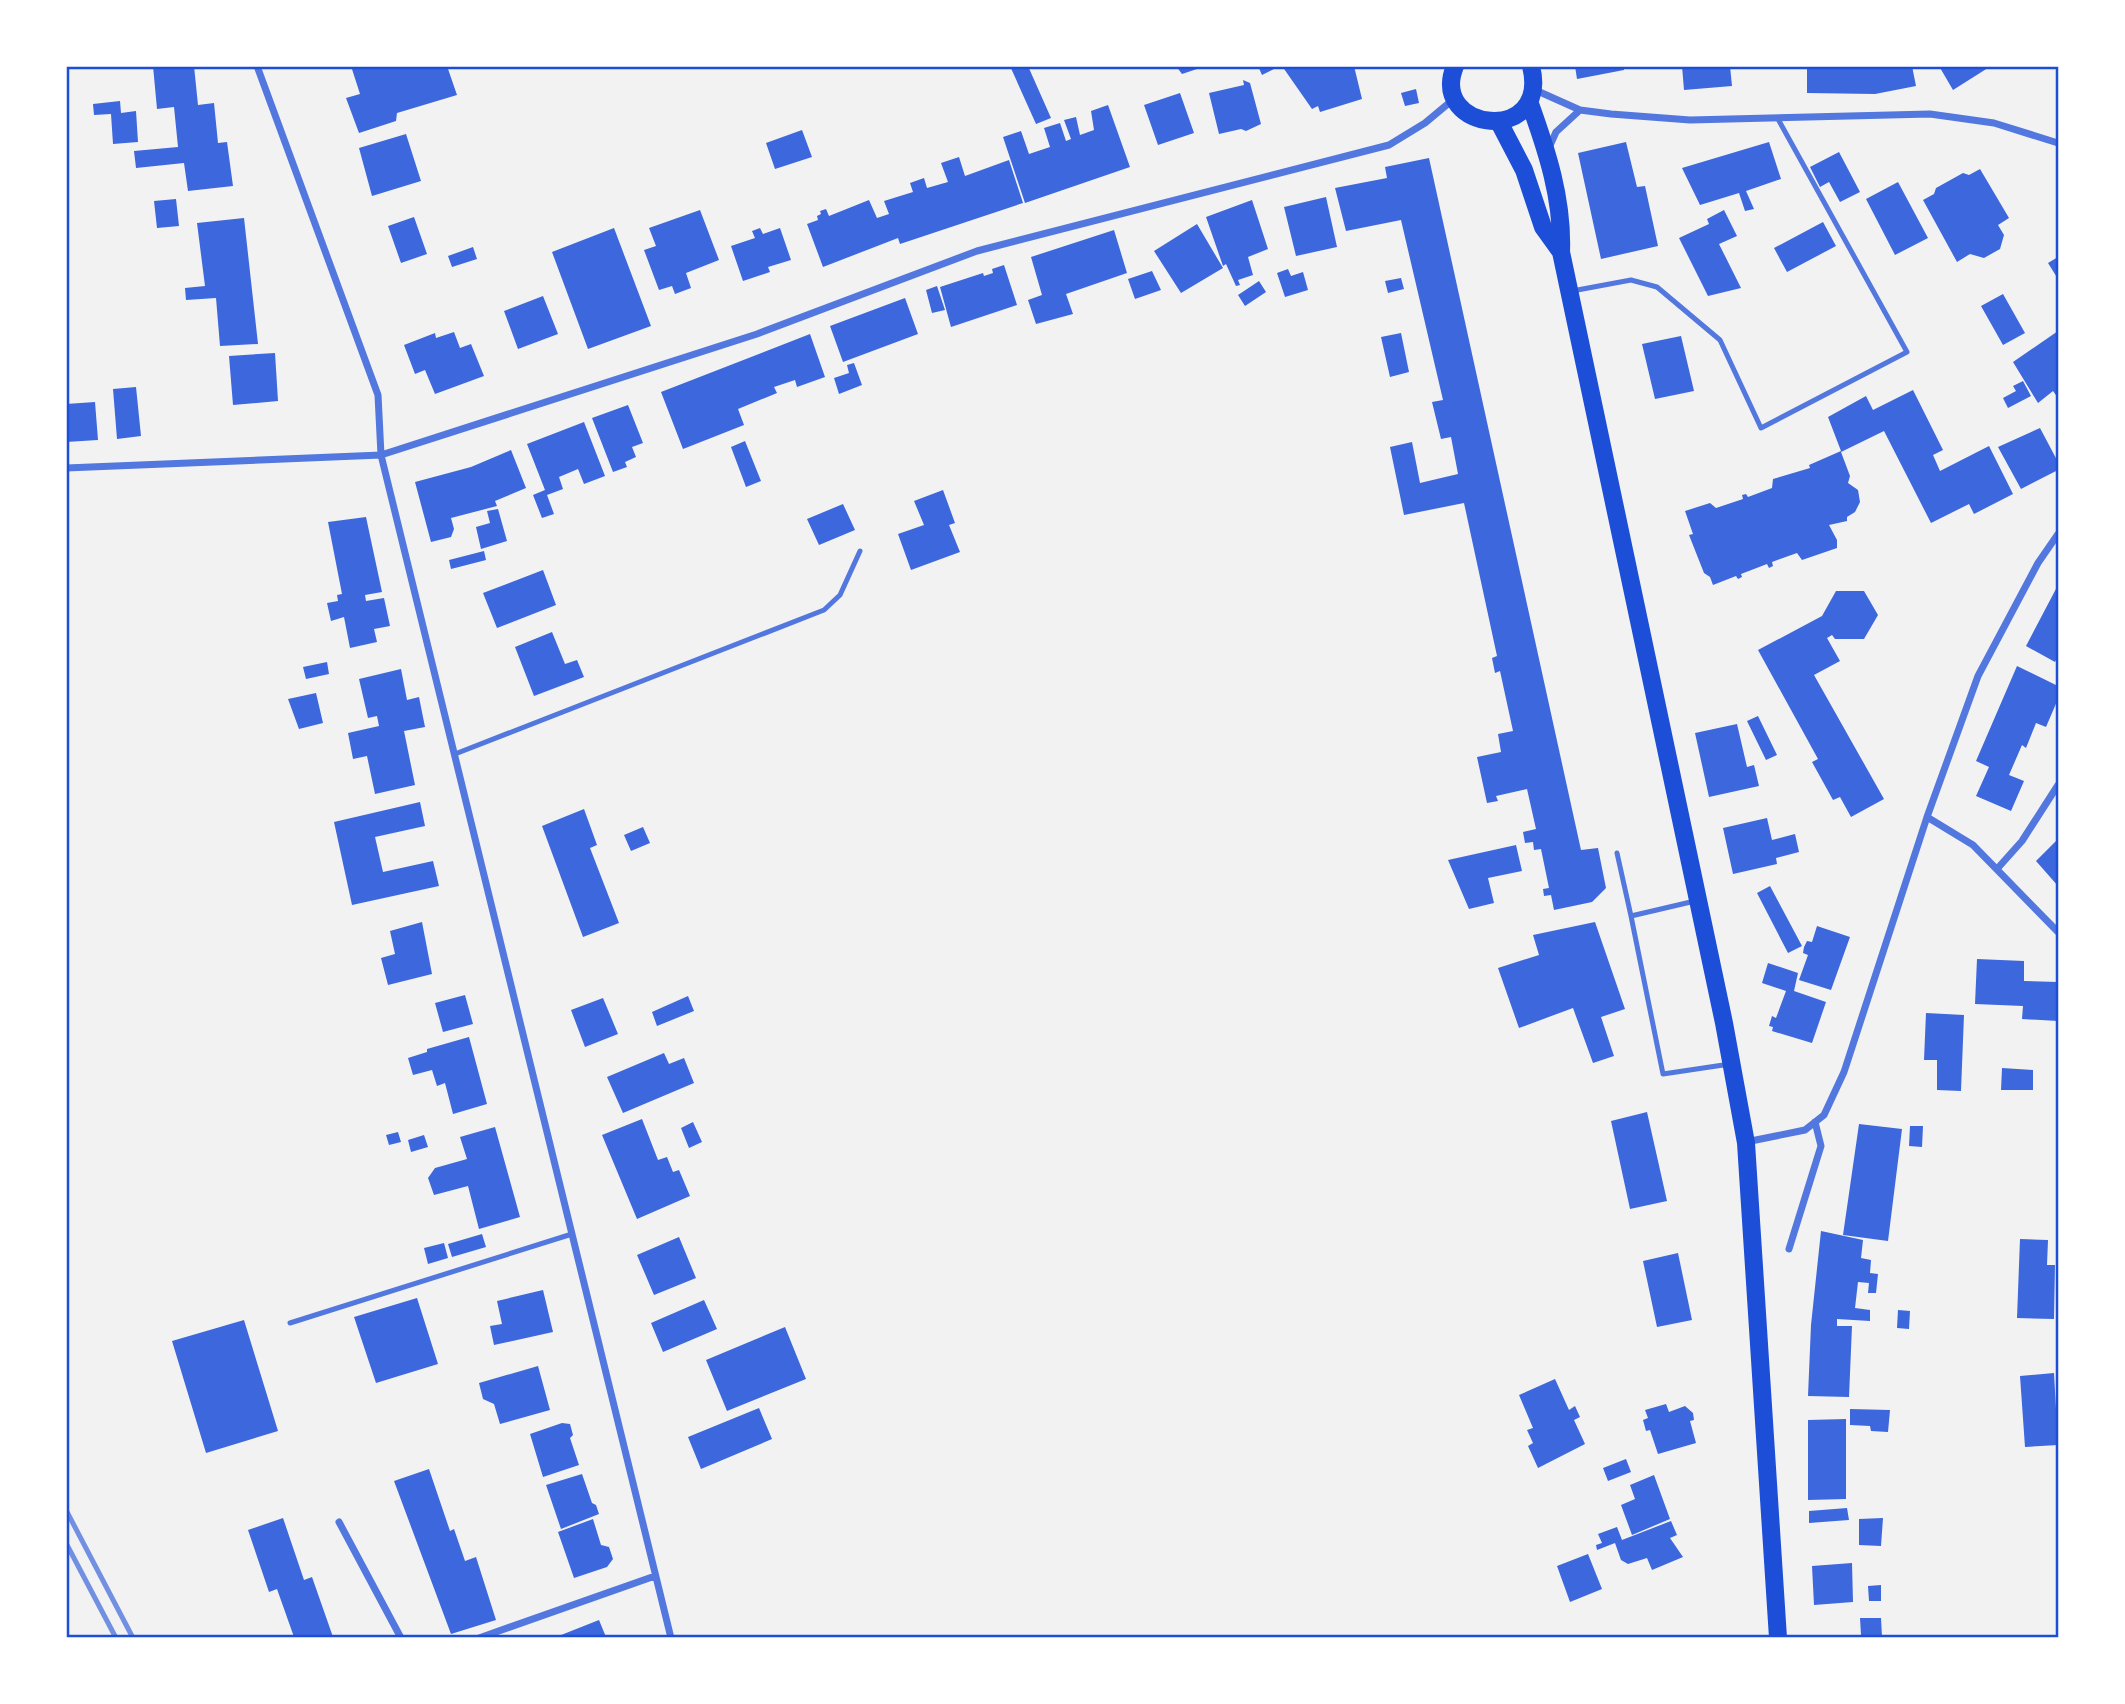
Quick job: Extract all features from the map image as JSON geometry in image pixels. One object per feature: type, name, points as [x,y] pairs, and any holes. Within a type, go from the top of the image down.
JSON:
[{"type":"main road","points":[[1455,66],[1452,84],[1455,97],[1472,117],[1499,122],[1511,118],[1531,95]]},
{"type":"main road","points":[[1531,66],[1531,95],[1562,218],[1561,253],[1698,900],[1746,1143],[1778,1637]]},
{"type":"main road","points":[[1499,122],[1524,170],[1543,227],[1561,253]]},
{"type":"street","points":[[257,66],[378,395],[382,455],[671,1637]]},
{"type":"street","points":[[1531,95],[1580,110],[1690,121],[1930,114],[1994,123],[2059,143]]},
{"type":"street","points":[[66,468],[382,455],[757,334],[977,251],[1389,145],[1425,123],[1455,97]]},
{"type":"street","points":[[1547,151],[1556,132],[1580,110]]},
{"type":"street","points":[[1746,1143],[1805,1130],[1824,1115],[1844,1072],[1927,817],[1978,676],[2038,563],[2059,534]]},
{"type":"street","points":[[1997,869],[2022,841],[2059,785]]},
{"type":"street","points":[[1927,817],[1973,845],[2059,932]]},
{"type":"street","points":[[1789,1249],[1821,1146],[1815,1122]]},
{"type":"street","points":[[339,1522],[401,1637]]},
{"type":"street","points":[[479,1637],[656,1576]]},
{"type":"lane","points":[[1569,291],[1631,279],[1657,287],[1720,340],[1761,428],[1907,352],[1778,119]]},
{"type":"lane","points":[[455,754],[824,610],[840,595],[860,551]]},
{"type":"lane","points":[[1617,853],[1663,1074],[1731,1063]]},
{"type":"lane","points":[[1630,916],[1698,900]]},
{"type":"lane","points":[[290,1323],[572,1234]]},
{"type":"building","points":[[153,66],[194,66],[198,105],[214,103],[218,143],[227,142],[233,186],[188,191],[184,163],[136,168],[134,151],[178,147],[174,107],[157,109]]},
{"type":"building","points":[[351,66],[447,66],[457,95],[397,113],[396,121],[359,133],[346,98],[360,94]]},
{"type":"building","points":[[1010,66],[1028,66],[1051,118],[1036,124]]},
{"type":"building","points":[[1176,66],[1203,66],[1203,67],[1182,74]]},
{"type":"building","points":[[1258,66],[1280,66],[1262,75]]},
{"type":"building","points":[[1282,66],[1354,66],[1362,99],[1320,112],[1318,106],[1312,109]]},
{"type":"building","points":[[1575,66],[1624,66],[1624,70],[1577,79]]},
{"type":"building","points":[[1682,66],[1730,66],[1732,86],[1684,90]]},
{"type":"building","points":[[1807,66],[1912,66],[1916,86],[1875,94],[1807,93]]},
{"type":"building","points":[[1939,66],[1991,66],[1953,90]]},
{"type":"building","points":[[1243,80],[1250,83],[1261,124],[1246,131],[1241,129],[1219,134],[1209,93],[1244,85]]},
{"type":"building","points":[[1416,89],[1419,103],[1405,106],[1401,93]]},
{"type":"building","points":[[1180,93],[1194,133],[1158,145],[1144,105]]},
{"type":"building","points":[[120,101],[121,113],[136,111],[138,142],[113,144],[111,114],[94,115],[93,104]]},
{"type":"building","points":[[1108,105],[1130,167],[1025,203],[1003,137],[1021,131],[1029,154],[1050,147],[1044,128],[1060,123],[1066,141],[1071,139],[1064,120],[1076,117],[1080,135],[1094,130],[1091,111]]},
{"type":"building","points":[[802,130],[812,157],[775,169],[766,143]]},
{"type":"building","points":[[406,134],[421,181],[372,196],[359,148]]},
{"type":"building","points":[[1626,142],[1637,187],[1645,186],[1658,246],[1601,259],[1578,153]]},
{"type":"building","points":[[1769,142],[1781,179],[1746,191],[1754,209],[1745,211],[1739,193],[1700,205],[1682,168]]},
{"type":"building","points":[[1839,152],[1860,192],[1840,202],[1829,182],[1820,187],[1810,167]]},
{"type":"building","points":[[959,157],[965,176],[1009,160],[1023,203],[900,244],[898,238],[823,267],[807,224],[818,220],[820,211],[826,209],[829,216],[869,200],[877,218],[889,214],[884,201],[913,192],[910,183],[924,178],[927,188],[948,182],[941,163]]},
{"type":"building","points":[[1429,158],[1581,850],[1598,848],[1606,888],[1592,902],[1554,910],[1551,895],[1544,896],[1543,889],[1549,888],[1541,849],[1534,850],[1533,842],[1525,843],[1523,832],[1536,829],[1527,789],[1496,796],[1498,801],[1487,803],[1477,757],[1501,752],[1498,734],[1513,731],[1500,671],[1495,673],[1492,658],[1497,656],[1464,503],[1404,515],[1390,447],[1412,442],[1420,483],[1458,474],[1451,437],[1441,439],[1432,402],[1443,400],[1401,220],[1346,231],[1335,188],[1387,178],[1385,167]]},
{"type":"building","points":[[1980,169],[2009,218],[1998,225],[2004,235],[2000,249],[1984,258],[1970,254],[1957,262],[1923,200],[1934,194],[1936,188],[1963,173],[1969,175]]},
{"type":"building","points":[[1898,182],[1928,238],[1895,255],[1866,199]]},
{"type":"building","points":[[1326,197],[1337,247],[1296,256],[1284,207]]},
{"type":"building","points":[[176,199],[179,226],[157,228],[154,201]]},
{"type":"building","points":[[1252,200],[1268,249],[1248,257],[1253,275],[1238,280],[1240,285],[1236,286],[1226,264],[1223,266],[1206,217]]},
{"type":"building","points":[[700,210],[719,260],[686,273],[691,288],[675,294],[672,286],[659,290],[644,250],[656,246],[649,228]]},
{"type":"building","points":[[1724,210],[1737,236],[1719,244],[1741,288],[1708,296],[1679,238],[1709,224],[1707,219]]},
{"type":"building","points":[[414,217],[427,254],[401,263],[388,226]]},
{"type":"building","points":[[244,218],[258,344],[220,346],[216,298],[186,300],[185,288],[205,286],[197,223]]},
{"type":"building","points":[[1823,222],[1836,246],[1787,272],[1774,248]]},
{"type":"building","points":[[1197,224],[1223,268],[1181,293],[1154,251]]},
{"type":"building","points":[[614,228],[651,326],[588,349],[552,252]]},
{"type":"building","points":[[760,228],[763,234],[780,228],[791,260],[768,267],[770,272],[743,281],[731,246],[755,238],[752,231]]},
{"type":"building","points":[[1114,230],[1127,273],[1066,294],[1073,314],[1036,324],[1028,300],[1042,295],[1031,257]]},
{"type":"building","points":[[473,247],[477,259],[452,267],[448,256]]},
{"type":"building","points":[[2058,257],[2058,279],[2048,263]]},
{"type":"building","points":[[1004,265],[1017,305],[951,327],[940,287],[983,273],[984,276],[993,273],[992,269]]},
{"type":"building","points":[[1288,269],[1291,276],[1303,272],[1308,290],[1285,297],[1277,273]]},
{"type":"building","points":[[1152,271],[1161,290],[1135,299],[1128,279]]},
{"type":"building","points":[[1401,278],[1404,289],[1388,293],[1385,281]]},
{"type":"building","points":[[1259,281],[1266,292],[1245,306],[1238,295]]},
{"type":"building","points":[[937,286],[945,310],[932,313],[926,290]]},
{"type":"building","points":[[2003,294],[2025,333],[2003,345],[1981,306]]},
{"type":"building","points":[[543,296],[558,334],[518,349],[504,311]]},
{"type":"building","points":[[905,298],[918,334],[843,362],[830,326]]},
{"type":"building","points":[[2058,331],[2058,398],[2053,391],[2038,403],[2013,362]]},
{"type":"building","points":[[454,332],[460,348],[471,344],[484,376],[435,394],[425,370],[415,374],[404,345],[435,333],[436,338]]},
{"type":"building","points":[[1401,333],[1409,372],[1390,377],[1381,337]]},
{"type":"building","points":[[810,334],[825,377],[797,387],[795,380],[774,387],[777,393],[738,409],[744,425],[683,449],[661,392]]},
{"type":"building","points":[[1681,336],[1694,391],[1655,399],[1642,344]]},
{"type":"building","points":[[275,353],[278,401],[233,405],[229,356]]},
{"type":"building","points":[[854,363],[862,385],[839,394],[834,378],[849,373],[847,365]]},
{"type":"building","points":[[2023,381],[2031,396],[2008,408],[2003,398],[2016,391],[2013,386]]},
{"type":"building","points":[[136,387],[141,436],[117,439],[113,389]]},
{"type":"building","points":[[1913,390],[1943,450],[1933,455],[1940,471],[1989,446],[2013,494],[1974,514],[1969,504],[1931,523],[1884,431],[1841,452],[1850,476],[1848,483],[1858,490],[1860,502],[1855,512],[1847,517],[1847,521],[1829,525],[1837,540],[1837,548],[1802,560],[1797,553],[1772,562],[1773,566],[1769,568],[1767,564],[1741,574],[1742,577],[1738,579],[1736,576],[1713,585],[1710,577],[1704,573],[1689,535],[1693,534],[1685,511],[1710,503],[1716,508],[1743,499],[1742,495],[1746,494],[1748,497],[1772,488],[1773,479],[1810,468],[1809,465],[1841,451],[1828,417],[1866,396],[1873,410]]},
{"type":"building","points":[[95,402],[98,440],[66,442],[66,404]]},
{"type":"building","points":[[628,405],[643,443],[632,447],[636,457],[625,462],[627,467],[613,472],[592,418]]},
{"type":"building","points":[[584,422],[605,476],[584,484],[578,469],[559,477],[563,489],[547,495],[554,514],[542,518],[533,495],[545,490],[527,444]]},
{"type":"building","points":[[2040,428],[2058,462],[2058,470],[2021,489],[1998,447]]},
{"type":"building","points":[[745,441],[761,481],[746,487],[731,447]]},
{"type":"building","points":[[511,450],[526,488],[495,501],[497,506],[451,518],[454,529],[451,537],[431,542],[415,482],[471,467]]},
{"type":"building","points":[[943,490],[955,523],[949,525],[960,552],[911,570],[898,534],[924,525],[914,501]]},
{"type":"building","points":[[843,504],[855,530],[819,545],[807,519]]},
{"type":"building","points":[[498,509],[507,541],[481,549],[476,527],[490,523],[487,511]]},
{"type":"building","points":[[366,517],[382,592],[365,595],[366,601],[384,598],[390,626],[374,629],[377,642],[350,648],[344,617],[331,621],[327,603],[338,601],[337,595],[342,594],[328,522]]},
{"type":"building","points":[[484,551],[486,560],[451,569],[449,560]]},
{"type":"building","points":[[543,570],[556,605],[497,628],[483,593]]},
{"type":"building","points":[[2058,585],[2058,656],[2055,662],[2026,646]]},
{"type":"building","points":[[1836,591],[1864,591],[1878,615],[1864,639],[1835,639],[1832,635],[1827,638],[1840,661],[1814,675],[1884,799],[1851,817],[1840,797],[1833,800],[1812,762],[1818,759],[1758,650],[1822,616]]},
{"type":"building","points":[[552,632],[565,664],[577,660],[584,677],[534,696],[515,647]]},
{"type":"building","points":[[327,662],[329,674],[306,679],[303,667]]},
{"type":"building","points":[[2017,666],[2058,686],[2058,699],[2046,727],[2036,723],[2026,748],[2022,745],[2009,775],[2024,781],[2011,811],[1976,796],[1989,767],[1976,761]]},
{"type":"building","points":[[401,669],[407,700],[419,697],[425,727],[404,731],[415,785],[375,794],[367,756],[353,759],[348,733],[379,726],[377,716],[368,718],[359,679]]},
{"type":"building","points":[[316,693],[323,723],[299,729],[288,699]]},
{"type":"building","points":[[1758,716],[1777,755],[1766,760],[1747,721]]},
{"type":"building","points":[[1737,724],[1747,767],[1754,765],[1759,786],[1709,797],[1695,733]]},
{"type":"building","points":[[420,802],[425,826],[375,837],[383,872],[433,861],[439,886],[352,905],[334,822]]},
{"type":"building","points":[[584,809],[597,845],[590,848],[619,923],[583,937],[542,826]]},
{"type":"building","points":[[1767,818],[1772,840],[1795,834],[1799,852],[1776,858],[1777,864],[1733,874],[1723,828]]},
{"type":"building","points":[[643,827],[650,843],[631,851],[624,835]]},
{"type":"building","points":[[2058,839],[2058,886],[2036,861]]},
{"type":"building","points":[[1516,845],[1522,871],[1488,878],[1494,903],[1469,909],[1448,860]]},
{"type":"building","points":[[1770,886],[1802,946],[1788,953],[1757,893]]},
{"type":"building","points":[[422,922],[432,974],[388,985],[381,958],[395,954],[390,931]]},
{"type":"building","points":[[1595,922],[1625,1009],[1601,1017],[1614,1056],[1593,1063],[1573,1008],[1519,1028],[1498,968],[1539,955],[1533,935]]},
{"type":"building","points":[[1817,926],[1850,937],[1831,990],[1799,980],[1808,955],[1803,953],[1804,947],[1807,941],[1812,942]]},
{"type":"building","points":[[1977,959],[2024,961],[2024,981],[2058,982],[2058,1021],[2022,1019],[2023,1006],[1975,1004]]},
{"type":"building","points":[[1768,963],[1798,973],[1794,991],[1826,1002],[1812,1043],[1772,1031],[1773,1027],[1769,1026],[1772,1016],[1776,1018],[1786,991],[1762,983]]},
{"type":"building","points":[[465,995],[473,1024],[443,1032],[435,1003]]},
{"type":"building","points":[[688,996],[694,1011],[657,1026],[652,1012]]},
{"type":"building","points":[[603,998],[618,1034],[585,1047],[571,1010]]},
{"type":"building","points":[[1926,1013],[1964,1015],[1961,1091],[1937,1090],[1937,1060],[1924,1060]]},
{"type":"building","points":[[469,1037],[487,1104],[453,1114],[445,1083],[437,1086],[432,1070],[413,1075],[408,1058],[427,1052],[427,1049]]},
{"type":"building","points":[[664,1053],[669,1064],[684,1058],[694,1083],[623,1113],[607,1077]]},
{"type":"building","points":[[2002,1068],[2033,1070],[2033,1090],[2001,1090]]},
{"type":"building","points":[[1647,1112],[1667,1201],[1630,1209],[1611,1121]]},
{"type":"building","points":[[642,1119],[658,1160],[667,1157],[673,1172],[679,1170],[690,1196],[637,1219],[602,1135]]},
{"type":"building","points":[[693,1122],[702,1142],[689,1148],[681,1128]]},
{"type":"building","points":[[1859,1124],[1902,1129],[1888,1241],[1843,1235]]},
{"type":"building","points":[[1910,1126],[1923,1126],[1922,1147],[1909,1146]]},
{"type":"building","points":[[495,1127],[520,1217],[479,1229],[468,1186],[434,1195],[428,1178],[435,1168],[467,1159],[460,1137]]},
{"type":"building","points":[[398,1132],[401,1142],[389,1145],[386,1135]]},
{"type":"building","points":[[424,1135],[428,1147],[411,1152],[408,1140]]},
{"type":"building","points":[[1821,1231],[1863,1240],[1861,1258],[1871,1260],[1870,1273],[1878,1274],[1876,1293],[1868,1293],[1869,1283],[1858,1282],[1855,1308],[1870,1310],[1870,1321],[1837,1319],[1837,1326],[1852,1326],[1849,1397],[1808,1396],[1811,1325]]},
{"type":"building","points":[[482,1234],[486,1247],[452,1257],[448,1244]]},
{"type":"building","points":[[679,1237],[696,1278],[654,1295],[637,1255]]},
{"type":"building","points":[[2020,1239],[2048,1240],[2047,1265],[2055,1265],[2054,1319],[2017,1318]]},
{"type":"building","points":[[444,1243],[448,1258],[428,1264],[424,1248]]},
{"type":"building","points":[[1678,1253],[1692,1320],[1657,1327],[1643,1261]]},
{"type":"building","points":[[543,1290],[553,1332],[494,1345],[490,1326],[502,1324],[497,1301]]},
{"type":"building","points":[[417,1298],[438,1364],[376,1383],[354,1317]]},
{"type":"building","points":[[704,1300],[717,1329],[663,1352],[651,1323]]},
{"type":"building","points":[[1898,1310],[1910,1311],[1909,1329],[1897,1328]]},
{"type":"building","points":[[244,1320],[278,1431],[206,1453],[172,1341]]},
{"type":"building","points":[[785,1327],[806,1379],[727,1411],[706,1360]]},
{"type":"building","points":[[538,1366],[550,1410],[500,1424],[494,1404],[483,1399],[479,1383]]},
{"type":"building","points":[[2054,1373],[2058,1445],[2025,1447],[2020,1376]]},
{"type":"building","points":[[1555,1379],[1569,1410],[1575,1406],[1580,1417],[1574,1420],[1585,1444],[1538,1468],[1528,1446],[1533,1443],[1527,1430],[1533,1428],[1519,1395]]},
{"type":"building","points":[[1666,1404],[1669,1412],[1685,1406],[1693,1413],[1694,1420],[1690,1421],[1696,1443],[1658,1454],[1650,1430],[1646,1431],[1643,1420],[1648,1418],[1645,1410]]},
{"type":"building","points":[[759,1408],[772,1439],[701,1469],[688,1437]]},
{"type":"building","points":[[1850,1409],[1890,1410],[1888,1432],[1871,1431],[1870,1426],[1850,1425]]},
{"type":"building","points":[[1846,1419],[1846,1499],[1808,1500],[1808,1420]]},
{"type":"building","points":[[562,1423],[570,1424],[573,1435],[570,1438],[579,1465],[543,1477],[530,1434]]},
{"type":"building","points":[[1626,1459],[1631,1472],[1608,1481],[1603,1468]]},
{"type":"building","points":[[429,1469],[450,1531],[454,1529],[465,1561],[476,1557],[496,1620],[451,1634],[394,1481]]},
{"type":"building","points":[[582,1474],[592,1503],[596,1505],[599,1514],[561,1529],[546,1485]]},
{"type":"building","points":[[1654,1475],[1670,1519],[1632,1535],[1621,1505],[1635,1499],[1630,1485]]},
{"type":"building","points":[[1847,1508],[1849,1520],[1809,1523],[1809,1511]]},
{"type":"building","points":[[283,1518],[304,1580],[312,1577],[333,1637],[294,1637],[277,1589],[269,1592],[248,1530]]},
{"type":"building","points":[[1883,1518],[1881,1546],[1859,1545],[1859,1519]]},
{"type":"building","points":[[593,1519],[601,1545],[609,1547],[613,1559],[607,1567],[574,1578],[558,1532]]},
{"type":"building","points":[[1671,1521],[1677,1535],[1670,1538],[1683,1557],[1652,1570],[1647,1558],[1628,1564],[1621,1560],[1615,1543],[1597,1550],[1596,1545],[1602,1543],[1598,1534],[1617,1527],[1622,1540]]},
{"type":"building","points":[[1588,1554],[1602,1589],[1570,1602],[1557,1566]]},
{"type":"building","points":[[1852,1563],[1853,1602],[1814,1605],[1812,1566]]},
{"type":"building","points":[[1881,1585],[1881,1601],[1869,1601],[1868,1586]]},
{"type":"building","points":[[1860,1618],[1881,1618],[1882,1637],[1861,1635]]},
{"type":"building","points":[[599,1620],[606,1637],[556,1637]]},
{"type":"railway","points":[[66,1510],[133,1638]]},
{"type":"railway","points":[[66,1543],[116,1638]]}]
